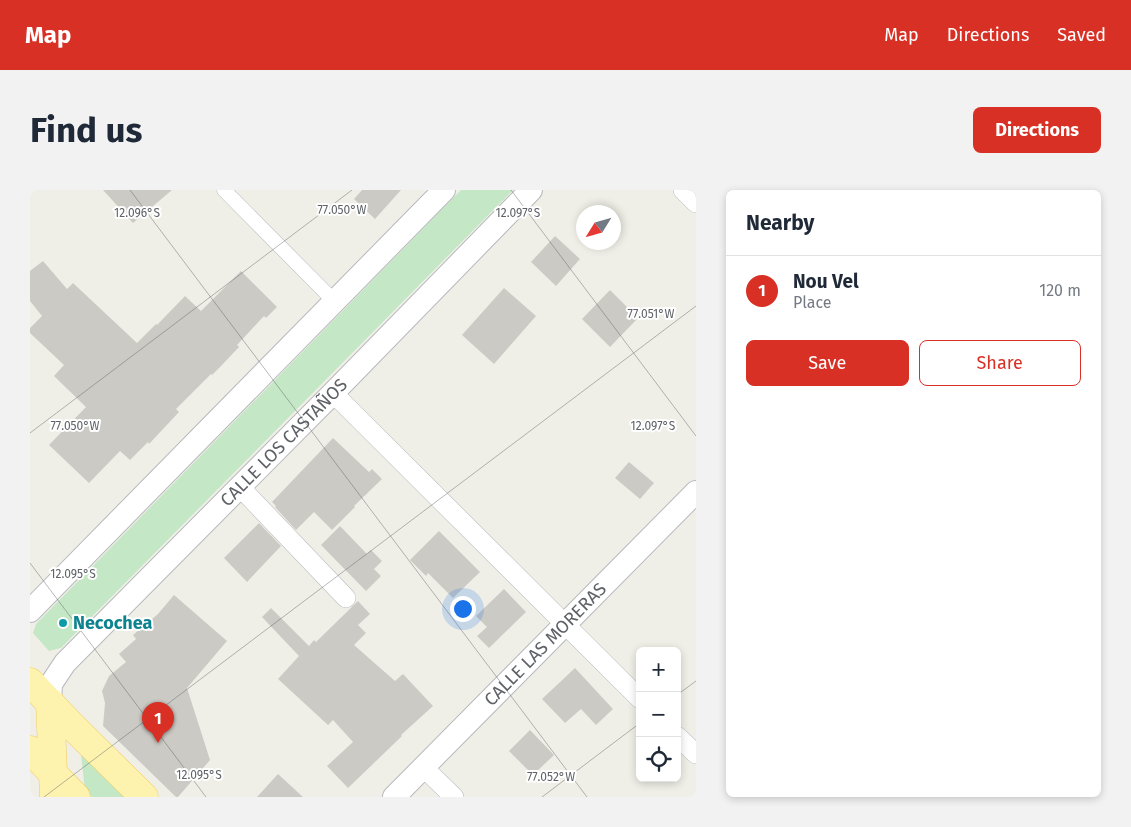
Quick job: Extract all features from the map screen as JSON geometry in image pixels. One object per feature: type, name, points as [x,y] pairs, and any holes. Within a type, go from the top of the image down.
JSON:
[{"type":"main road","points":[[30,682],[144,797]]},
{"type":"main road","points":[[50,702],[53,785]]},
{"type":"main road","points":[[30,750],[53,785],[76,797]]},
{"type":"street","points":[[224,190],[334,301]]},
{"type":"street","points":[[30,611],[444,190]]},
{"type":"street","name":"CALLE LOS CASTAÑOS","points":[[50,702],[51,684],[65,663],[333,393],[530,190]]},
{"type":"street","points":[[683,190],[696,203]]},
{"type":"street","points":[[333,393],[636,695]]},
{"type":"street","points":[[240,487],[346,598]]},
{"type":"street","name":"CALLE LAS MORERAS","points":[[394,797],[696,492]]},
{"type":"street","points":[[678,737],[696,754]]},
{"type":"street","points":[[424,768],[454,797]]},
{"type":"green space","points":[[461,190],[513,190],[61,648],[49,651],[33,633],[36,624]]},
{"type":"green space","points":[[81,754],[126,797],[92,797],[85,791]]},
{"type":"building","points":[[103,190],[172,190],[133,223]]},
{"type":"building","points":[[362,190],[401,190],[375,219],[354,199]]},
{"type":"building","points":[[555,236],[580,259],[556,286],[531,262]]},
{"type":"building","points":[[43,261],[67,289],[73,283],[137,343],[185,296],[201,311],[241,271],[277,307],[266,318],[264,316],[237,345],[239,347],[222,365],[176,409],[179,412],[149,444],[148,442],[130,460],[120,451],[89,483],[49,445],[86,407],[54,376],[64,365],[30,333],[30,328],[42,316],[30,301],[30,271]]},
{"type":"building","points":[[504,288],[536,316],[494,364],[462,335]]},
{"type":"building","points":[[610,290],[638,318],[610,347],[582,319]]},
{"type":"building","points":[[333,438],[369,472],[372,469],[382,479],[332,530],[314,512],[296,530],[272,502]]},
{"type":"building","points":[[629,462],[654,483],[640,499],[615,478]]},
{"type":"building","points":[[259,523],[281,546],[247,582],[224,558]]},
{"type":"building","points":[[340,526],[367,554],[371,550],[382,561],[374,569],[381,576],[366,591],[321,545]]},
{"type":"building","points":[[439,531],[480,572],[453,598],[428,573],[426,576],[410,560]]},
{"type":"building","points":[[504,589],[526,612],[489,648],[477,636],[487,627],[476,616]]},
{"type":"building","points":[[174,595],[227,641],[187,688],[210,760],[178,797],[103,726],[105,703],[102,691],[109,676],[126,662],[119,654],[136,639],[133,635],[158,614]]},
{"type":"building","points":[[358,601],[370,614],[358,625],[366,633],[354,645],[395,681],[403,674],[433,706],[348,788],[327,766],[353,742],[333,720],[328,725],[278,679],[299,656],[262,617],[271,608],[309,646],[314,640],[316,642]]},
{"type":"building","points":[[575,668],[613,709],[596,725],[581,709],[565,723],[542,699]]},
{"type":"building","points":[[530,730],[554,755],[533,775],[509,751]]},
{"type":"building","points":[[278,774],[303,797],[257,797]]},
{"type":"place","name":"Necochea","points":[[63,623]]},
{"type":"place","name":"Nou Vel","points":[[158,743]]}]
